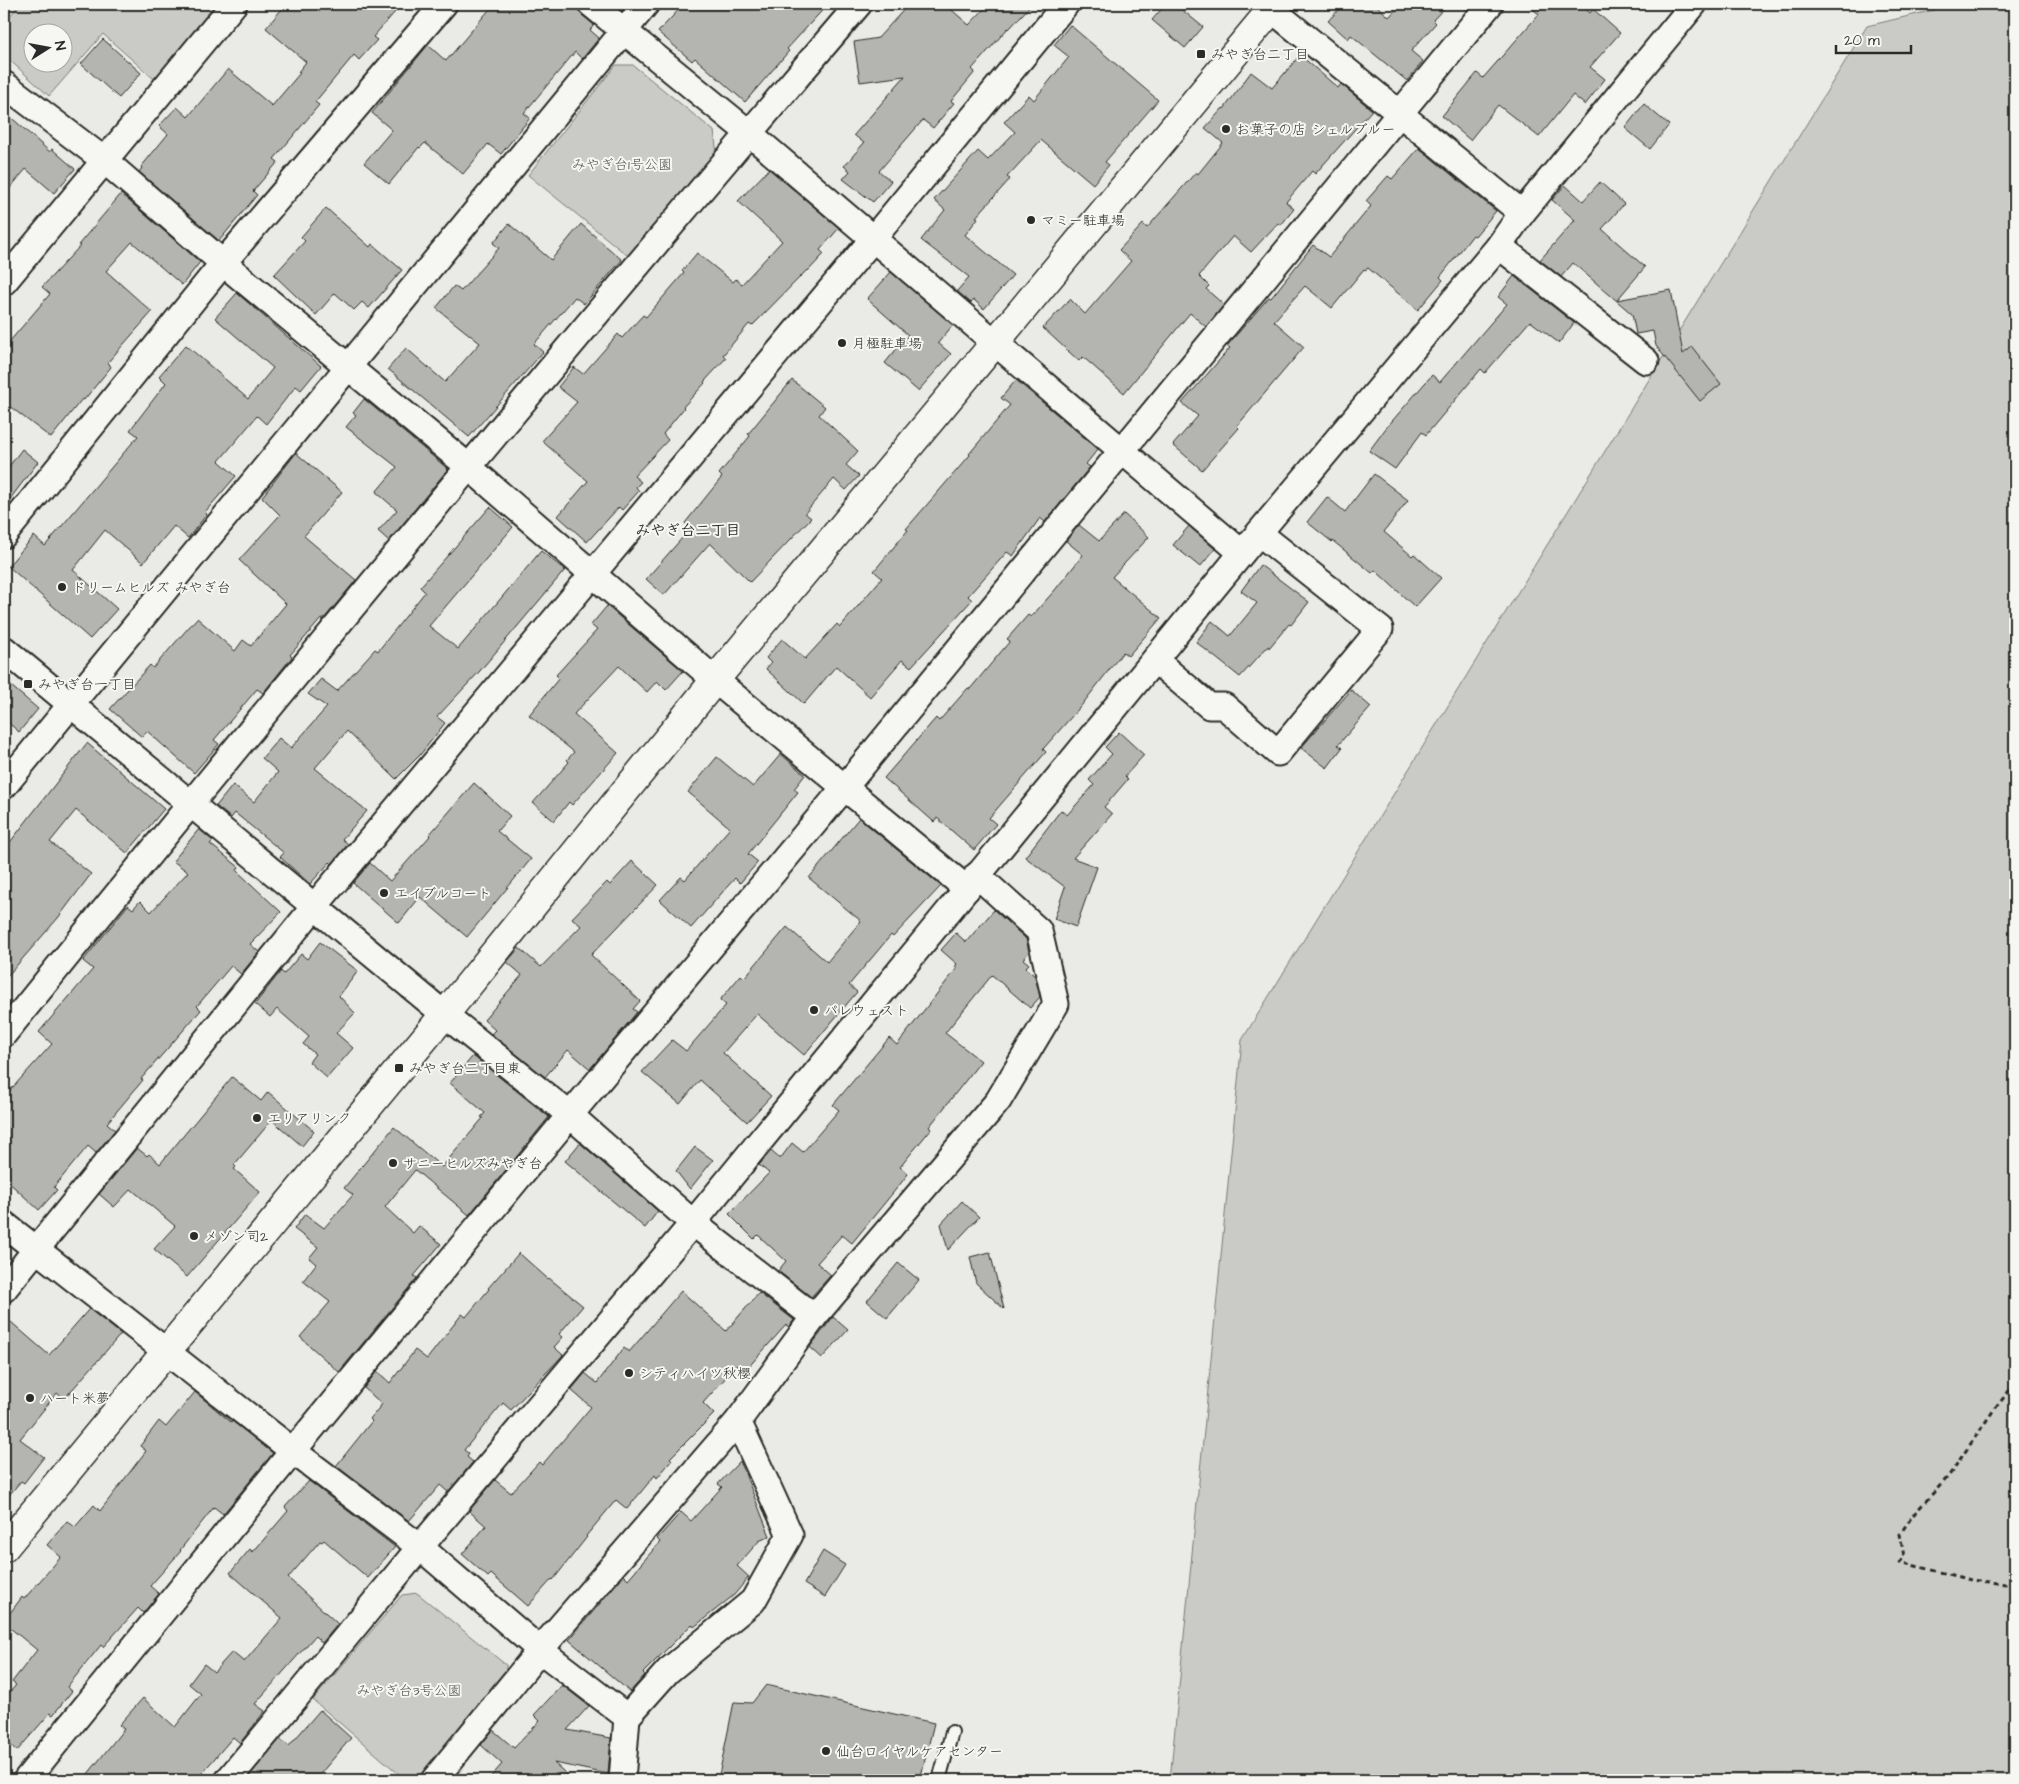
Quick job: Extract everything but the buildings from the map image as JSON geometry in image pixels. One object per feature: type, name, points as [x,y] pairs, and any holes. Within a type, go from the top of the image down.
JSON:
[{"type":"street","points":[[4,282],[234,4]]},
{"type":"street","points":[[4,535],[223,263],[444,4]]},
{"type":"street","points":[[592,4],[623,32],[749,133],[872,240],[1242,553]]},
{"type":"street","points":[[4,786],[646,4]]},
{"type":"street","points":[[4,1034],[189,804],[468,467],[859,4]]},
{"type":"street","points":[[4,1289],[314,907],[872,240],[1066,4]]},
{"type":"street","points":[[26,1780],[292,1451],[570,1114],[844,788],[1490,4]]},
{"type":"street","points":[[228,1780],[420,1547],[693,1223],[1242,553],[1499,246],[1522,213],[1694,4]]},
{"type":"street","points":[[4,1548],[444,1014],[715,680],[996,343],[1271,5],[1400,114],[1522,213]]},
{"type":"street","points":[[4,84],[104,160],[223,263],[468,467],[715,680],[844,788],[1039,930],[1056,1004],[998,1101],[814,1317],[738,1421],[540,1650],[434,1780]]},
{"type":"street","points":[[1499,246],[1646,361]]},
{"type":"street","points":[[1155,660],[1209,706],[1224,706],[1278,753],[1380,628],[1259,533]]},
{"type":"street","points":[[4,649],[444,1014],[570,1114],[693,1223],[814,1317]]},
{"type":"street","points":[[4,1224],[167,1350],[292,1451],[420,1547],[540,1650],[627,1717]]},
{"type":"street","points":[[622,1780],[627,1717],[668,1671],[753,1601],[790,1535],[738,1421]]},
{"type":"lane","points":[[939,1780],[952,1732]]},
{"type":"path","points":[[2015,1383],[1991,1414],[1948,1477],[1913,1514],[1900,1534],[1904,1557],[1900,1562],[1970,1580],[2015,1584]]},
{"type":"green space","points":[[15,4],[220,4],[154,79],[103,34],[72,70],[72,22],[22,22],[22,71],[4,55],[4,22],[18,7]]},
{"type":"green space","points":[[1959,4],[2015,4],[2015,1780],[1170,1780],[1242,1040],[1867,26]]},
{"type":"green space","name":"みやぎ台1号公園","points":[[616,65],[633,65],[714,131],[717,154],[632,259],[528,175]]},
{"type":"green space","points":[[23,72],[70,72],[49,96]]},
{"type":"green space","name":"みやぎ台3号公園","points":[[417,1593],[506,1665],[506,1680],[420,1780],[406,1780],[313,1700],[402,1595]]},
{"type":"place","name":"みやぎ台二丁目","points":[[1201,54]]},
{"type":"place","name":"お菓子の店 シェルブルー","points":[[1226,129]]},
{"type":"place","name":"マミー駐車場","points":[[1031,220]]},
{"type":"place","name":"月極駐車場","points":[[842,343]]},
{"type":"place","name":"ドリームヒルズ みやぎ台","points":[[62,587]]},
{"type":"place","name":"みやぎ台一丁目","points":[[28,684]]},
{"type":"place","name":"エイブルコート","points":[[384,893]]},
{"type":"place","name":"パレウェスト","points":[[814,1010]]},
{"type":"place","name":"みやぎ台二丁目東","points":[[399,1068]]},
{"type":"place","name":"エリアリンク","points":[[257,1118]]},
{"type":"place","name":"サニーヒルズみやぎ台","points":[[393,1163]]},
{"type":"place","name":"メゾン司2","points":[[194,1236]]},
{"type":"place","name":"シティハイツ秋櫻","points":[[629,1373]]},
{"type":"place","name":"ハート米夢","points":[[30,1398]]},
{"type":"place","name":"仙台ロイヤルケアセンター","points":[[826,1751]]},
{"type":"district","name":"みやぎ台二丁目","points":[[688,530]]}]
